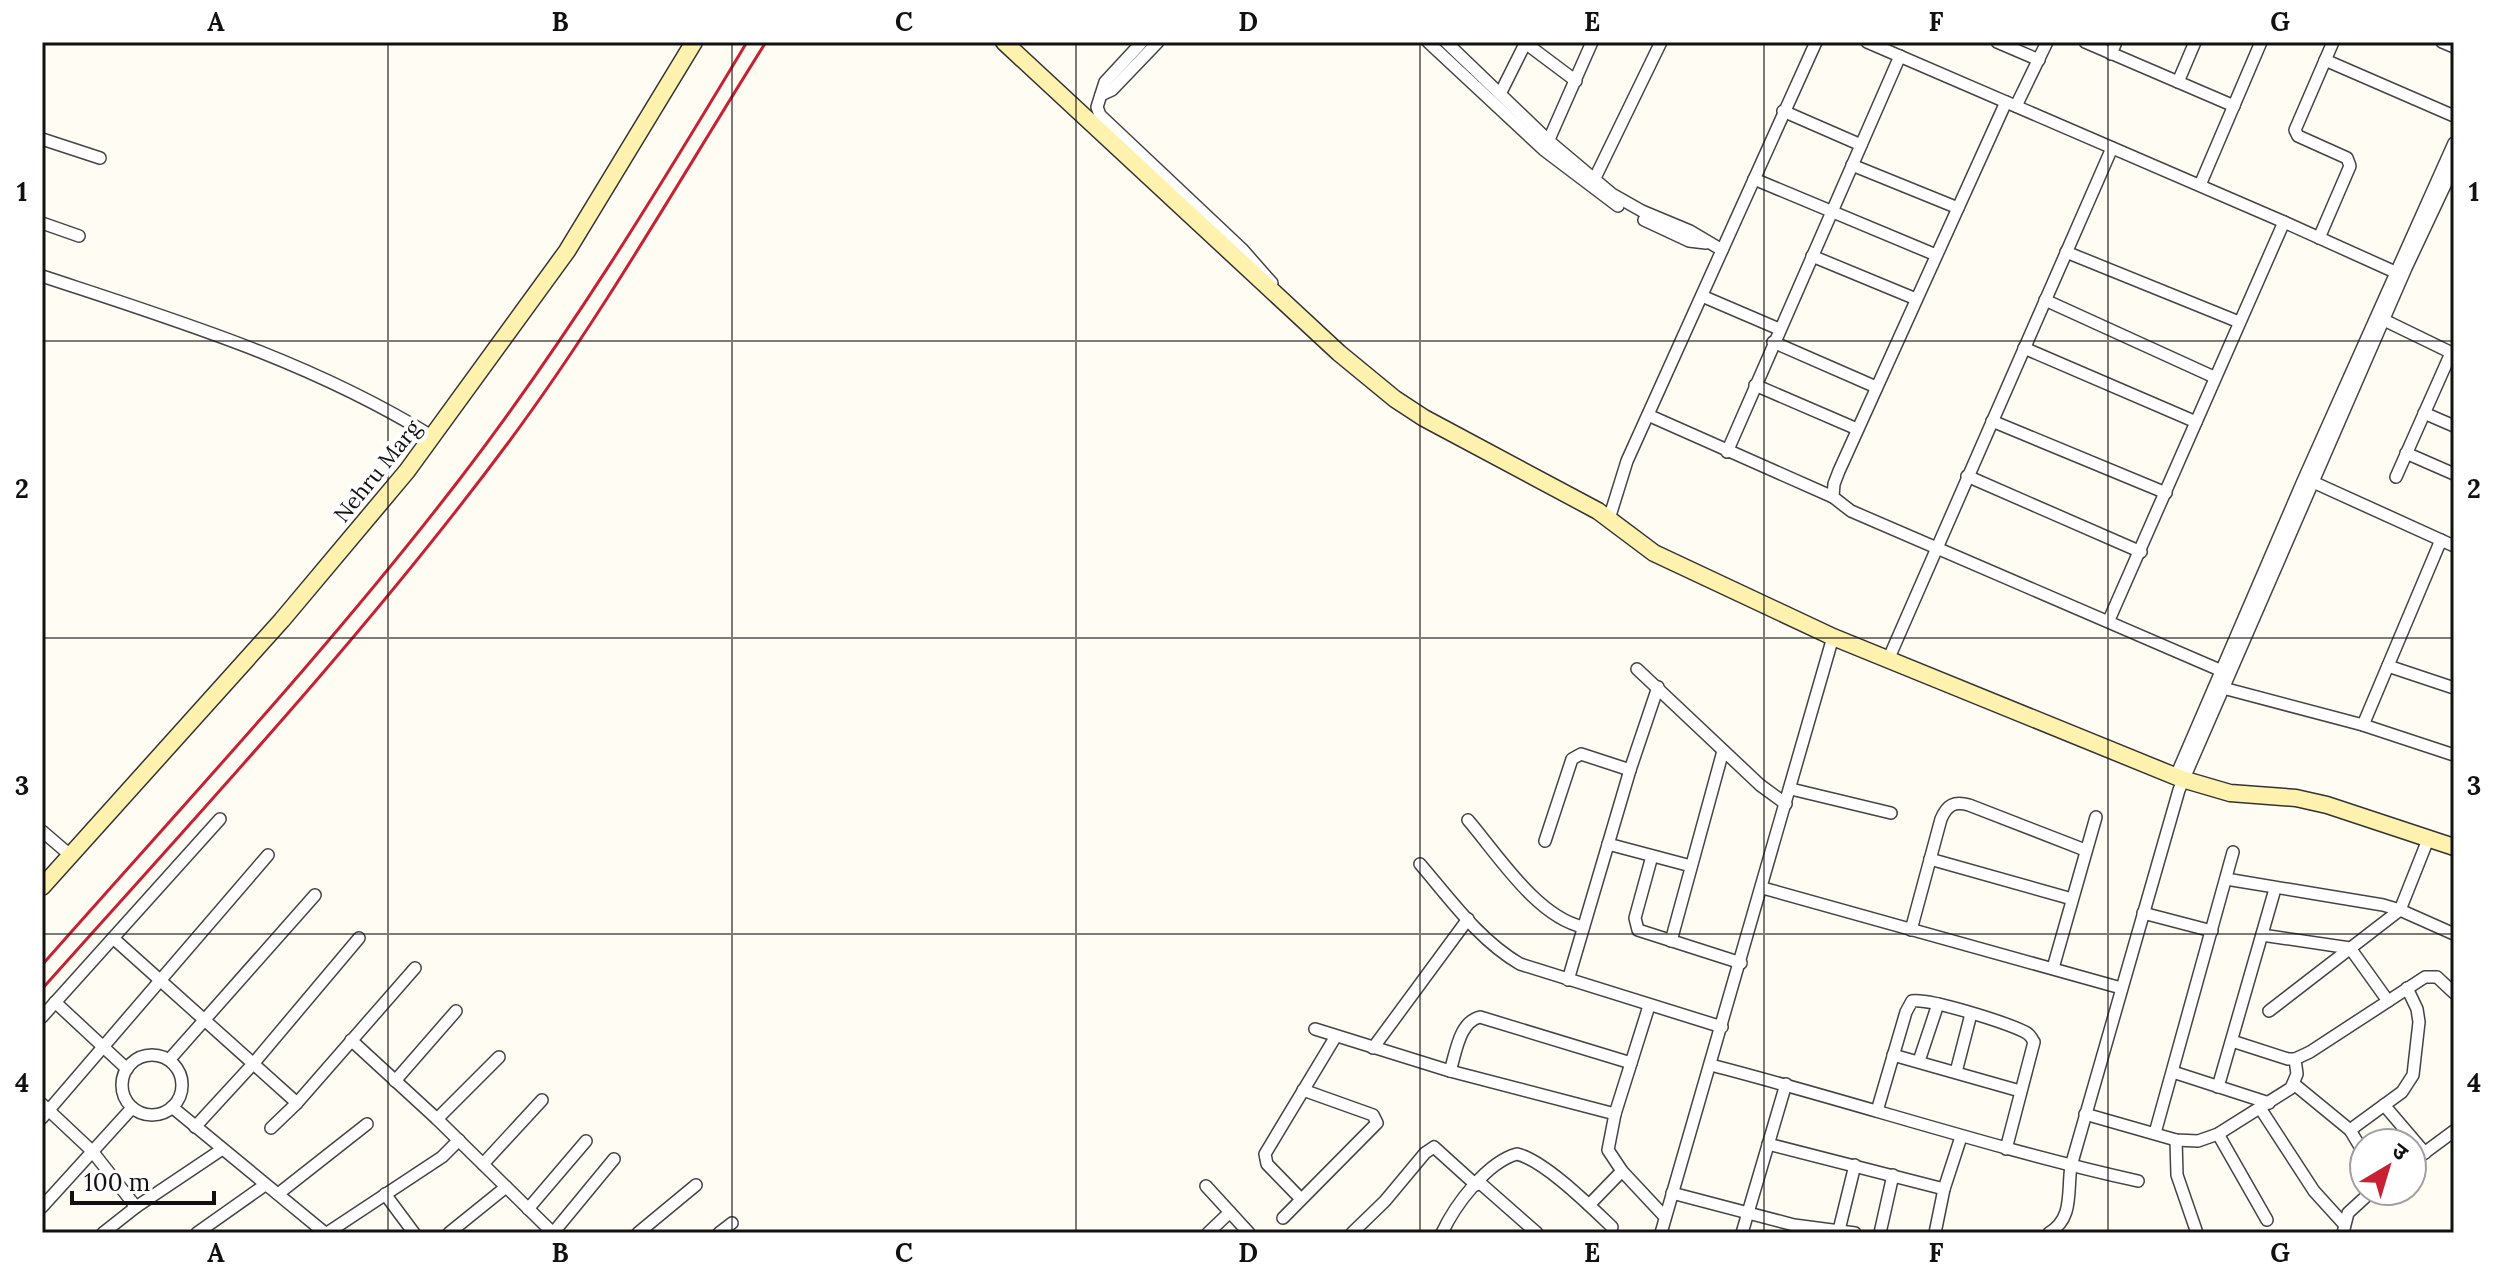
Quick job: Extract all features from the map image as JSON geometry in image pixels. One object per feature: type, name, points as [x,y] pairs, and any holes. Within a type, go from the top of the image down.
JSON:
[{"type":"street","name":"Nehru Marg","points":[[42,887],[282,620],[433,437],[567,251],[694,42]]},
{"type":"street","points":[[1004,42],[1363,374],[1424,418],[1609,519],[1654,553],[1833,637],[2180,777],[2230,793],[2296,798],[2327,805],[2454,847]]},
{"type":"street","points":[[1142,42],[1105,82],[1097,107],[1106,121],[1252,258],[1303,320]]},
{"type":"street","points":[[1101,95],[1112,90],[1158,42]]},
{"type":"street","points":[[1428,42],[1615,204],[1689,241],[1706,243]]},
{"type":"street","points":[[1446,42],[1500,94],[1547,146],[1624,202],[1690,231],[1722,250]]},
{"type":"street","points":[[1500,94],[1525,42],[1576,81]]},
{"type":"street","points":[[1547,146],[1592,42]]},
{"type":"street","points":[[1594,180],[1661,42]]},
{"type":"street","points":[[1609,519],[1627,461],[1816,42]]},
{"type":"street","points":[[1867,42],[2395,272]]},
{"type":"street","points":[[1997,42],[2039,60]]},
{"type":"street","points":[[1833,497],[1834,484],[1857,429],[1958,208],[2011,104],[2047,42]]},
{"type":"street","points":[[2085,42],[2114,48],[2178,82],[2234,106]]},
{"type":"street","points":[[2178,82],[2195,42]]},
{"type":"street","points":[[2200,185],[2261,42]]},
{"type":"street","points":[[2319,238],[2350,166],[2347,158],[2296,133],[2333,42]]},
{"type":"street","points":[[2442,42],[2454,47]]},
{"type":"street","points":[[1727,452],[1900,56]]},
{"type":"street","points":[[2325,60],[2454,116]]},
{"type":"street","points":[[1783,111],[1861,145]]},
{"type":"street","points":[[42,139],[100,158]]},
{"type":"street","points":[[2049,1233],[2064,1221],[2071,1166],[2180,777],[2222,671],[2454,143]]},
{"type":"street","points":[[1888,660],[2112,148]]},
{"type":"street","points":[[1852,165],[1958,208]]},
{"type":"street","points":[[2180,777],[2223,688],[2384,320],[2451,179],[2454,166]]},
{"type":"street","points":[[1754,179],[1936,255]]},
{"type":"street","points":[[2109,620],[2284,222]]},
{"type":"street","points":[[42,223],[79,236]]},
{"type":"street","points":[[2066,252],[2239,322]]},
{"type":"street","points":[[1812,256],[1916,299]]},
{"type":"street","points":[[42,276],[212,333],[301,367],[381,406],[433,437]]},
{"type":"street","points":[[1702,296],[1779,329]]},
{"type":"street","points":[[2045,300],[2214,377]]},
{"type":"street","points":[[2384,320],[2452,354],[2396,477]]},
{"type":"street","points":[[1773,342],[1876,387]]},
{"type":"street","points":[[2024,348],[2196,422]]},
{"type":"street","points":[[1755,385],[1857,429]]},
{"type":"street","points":[[2424,413],[2454,426]]},
{"type":"street","points":[[1648,415],[1833,497],[1851,511],[1936,549],[2109,620],[2222,671]]},
{"type":"street","points":[[1992,421],[2166,493]]},
{"type":"street","points":[[2406,453],[2454,474]]},
{"type":"street","points":[[1967,476],[2141,552]]},
{"type":"street","points":[[2313,482],[2454,546]]},
{"type":"street","points":[[2363,725],[2441,540]]},
{"type":"street","points":[[1661,1233],[1833,637]]},
{"type":"street","points":[[2388,666],[2453,685]]},
{"type":"street","points":[[1637,669],[1771,795],[1786,804]]},
{"type":"street","points":[[1568,980],[1658,687]]},
{"type":"street","points":[[2223,688],[2363,725],[2454,755]]},
{"type":"street","points":[[1671,941],[1723,751]]},
{"type":"street","points":[[1545,841],[1572,759],[1581,754],[1630,770]]},
{"type":"street","points":[[1791,789],[1891,813]]},
{"type":"street","points":[[1911,930],[1945,810],[1956,803],[1969,805],[2085,850]]},
{"type":"street","points":[[2053,968],[2096,817]]},
{"type":"street","points":[[42,1017],[220,819]]},
{"type":"street","points":[[1468,820],[1542,905],[1561,920],[1583,927]]},
{"type":"street","points":[[42,831],[70,855]]},
{"type":"street","points":[[2269,1011],[2400,910],[2429,837]]},
{"type":"street","points":[[1608,844],[1691,866]]},
{"type":"street","points":[[2155,1133],[2233,852]]},
{"type":"street","points":[[136,1207],[92,1151],[44,1110],[103,1047],[268,855]]},
{"type":"street","points":[[1652,856],[1635,925],[1643,933],[1741,963]]},
{"type":"street","points":[[1930,859],[2072,899]]},
{"type":"street","points":[[1420,864],[1468,919],[1505,955],[1533,970],[1722,1027]]},
{"type":"street","points":[[2226,879],[2367,902],[2400,910],[2454,934]]},
{"type":"street","points":[[1763,888],[2121,988]]},
{"type":"street","points":[[2218,1087],[2275,889]]},
{"type":"street","points":[[169,1060],[315,895]]},
{"type":"street","points":[[2143,913],[2212,931]]},
{"type":"street","points":[[1373,1048],[1468,919]]},
{"type":"street","points":[[2262,935],[2350,948],[2388,1001]]},
{"type":"street","points":[[113,938],[297,1103]]},
{"type":"street","points":[[195,1127],[253,1064],[359,938]]},
{"type":"street","points":[[271,1128],[297,1103],[415,968]]},
{"type":"street","points":[[2232,1041],[2295,1059],[2431,975],[2454,993]]},
{"type":"street","points":[[2354,1127],[2402,1092],[2413,1075],[2419,1022],[2417,1009],[2407,988]]},
{"type":"street","points":[[1877,1111],[1912,1001],[1938,1004],[2031,1037],[2033,1048],[2006,1149]]},
{"type":"street","points":[[55,1002],[127,1069]]},
{"type":"street","points":[[1919,1061],[1938,1004]]},
{"type":"street","points":[[1649,1006],[1615,1114],[1608,1150],[1622,1171],[1665,1217]]},
{"type":"street","points":[[395,1081],[456,1011]]},
{"type":"street","points":[[1956,1072],[1971,1014]]},
{"type":"street","points":[[1450,1071],[1463,1031],[1474,1018],[1480,1017],[1631,1063]]},
{"type":"street","points":[[1315,1029],[1450,1071],[1615,1114]]},
{"type":"street","points":[[1301,1199],[1270,1168],[1265,1159],[1267,1149],[1336,1036]]},
{"type":"street","points":[[351,1040],[553,1233],[614,1159]]},
{"type":"street","points":[[156,1055],[169,1060],[181,1078],[182,1091],[172,1107],[154,1115],[141,1113],[127,1103],[122,1086],[127,1069],[146,1056],[156,1055]]},
{"type":"street","points":[[1893,1055],[2020,1091]]},
{"type":"street","points":[[437,1119],[499,1057]]},
{"type":"street","points":[[2085,1114],[2176,1140],[2198,1141],[2218,1134],[2294,1084],[2297,1074],[2295,1059]]},
{"type":"street","points":[[1711,1065],[1786,1084],[1961,1137],[2138,1181]]},
{"type":"street","points":[[2173,1072],[2264,1106],[2314,1191],[2343,1228],[2353,1207]]},
{"type":"street","points":[[1742,1233],[1786,1084]]},
{"type":"street","points":[[2294,1084],[2348,1128]]},
{"type":"street","points":[[1283,1218],[1378,1120],[1373,1115],[1303,1090]]},
{"type":"street","points":[[483,1164],[542,1100]]},
{"type":"street","points":[[2384,1105],[2403,1127]]},
{"type":"street","points":[[172,1107],[326,1233],[442,1157],[459,1140]]},
{"type":"street","points":[[42,1207],[132,1108]]},
{"type":"street","points":[[278,1194],[367,1124]]},
{"type":"street","points":[[2428,1151],[2454,1131]]},
{"type":"street","points":[[2218,1134],[2267,1220]]},
{"type":"street","points":[[1935,1233],[1944,1189],[1961,1137]]},
{"type":"street","points":[[2176,1140],[2177,1175],[2197,1233]]},
{"type":"street","points":[[528,1209],[586,1141]]},
{"type":"street","points":[[1768,1144],[1944,1189]]},
{"type":"street","points":[[1352,1233],[1434,1147],[1537,1233]]},
{"type":"street","points":[[103,1233],[221,1150]]},
{"type":"street","points":[[1442,1233],[1451,1213],[1478,1183],[1506,1158],[1517,1154],[1532,1160],[1612,1227]]},
{"type":"street","points":[[1839,1230],[1855,1165]]},
{"type":"street","points":[[1589,1205],[1622,1171]]},
{"type":"street","points":[[1880,1233],[1893,1175]]},
{"type":"street","points":[[205,1231],[265,1185]]},
{"type":"street","points":[[638,1233],[696,1185]]},
{"type":"street","points":[[1206,1186],[1249,1233]]},
{"type":"street","points":[[449,1233],[506,1187]]},
{"type":"street","points":[[1672,1193],[1809,1231],[1855,1233]]},
{"type":"street","points":[[385,1194],[414,1233]]},
{"type":"street","points":[[1208,1233],[1230,1212]]},
{"type":"street","points":[[719,1233],[732,1223]]},
{"type":"railway","points":[[42,965],[307,666],[459,480],[573,320],[645,210],[747,42]]},
{"type":"railway","points":[[42,989],[340,653],[508,443],[609,295],[766,42]]}]
